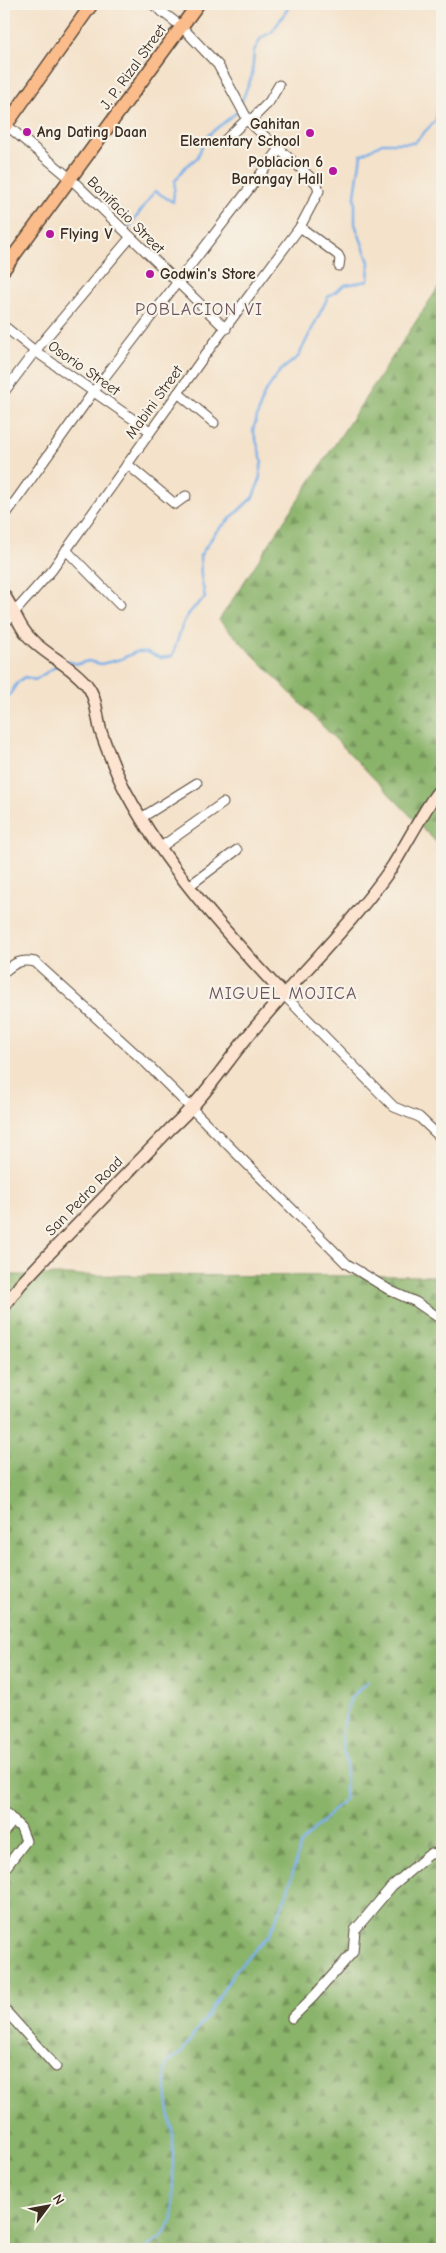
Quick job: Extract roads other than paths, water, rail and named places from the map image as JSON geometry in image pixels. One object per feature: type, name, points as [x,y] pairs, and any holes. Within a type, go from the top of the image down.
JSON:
[{"type":"main road","points":[[4,125],[92,4]]},
{"type":"main road","name":"J. P. Rizal Street","points":[[4,269],[198,4]]},
{"type":"street","points":[[4,517],[94,392],[279,150],[246,118],[218,65],[182,27],[152,4]]},
{"type":"street","points":[[223,142],[246,118],[269,102],[279,85]]},
{"type":"street","name":"Bonifacio Street","points":[[4,125],[70,179],[177,284],[226,329]]},
{"type":"street","name":"Mabini Street","points":[[4,624],[52,570],[178,392],[300,228],[319,190],[317,184],[279,150]]},
{"type":"street","points":[[300,228],[338,255],[340,259],[339,266]]},
{"type":"street","points":[[4,392],[35,351],[130,238]]},
{"type":"street","name":"Osorio Street","points":[[4,326],[35,351],[150,431]]},
{"type":"street","points":[[178,392],[214,424]]},
{"type":"street","points":[[127,464],[175,504],[186,496]]},
{"type":"street","points":[[66,550],[120,605]]},
{"type":"street","points":[[4,595],[23,630],[33,641],[70,669],[90,688],[109,751],[125,790],[141,818],[189,886],[237,944],[284,995],[394,1107],[418,1117],[442,1139]]},
{"type":"street","points":[[141,818],[197,783]]},
{"type":"street","name":"San Pedro Road","points":[[4,1307],[20,1285],[47,1256],[171,1128],[191,1110],[226,1063],[350,921],[392,867],[419,823],[431,799],[438,789],[442,788]]},
{"type":"street","points":[[161,847],[223,804]]},
{"type":"street","points":[[189,886],[237,850]]},
{"type":"street","points":[[4,972],[15,962],[24,960],[35,962],[119,1037],[191,1110],[313,1228],[347,1264],[390,1291],[416,1302],[442,1320]]},
{"type":"street","points":[[4,1811],[24,1833],[26,1841],[4,1870]]},
{"type":"street","points":[[4,1832],[14,1820]]},
{"type":"street","points":[[292,2018],[353,1952],[356,1930],[392,1886],[431,1853],[442,1857]]},
{"type":"street","points":[[4,2009],[56,2067]]},
{"type":"waterway","points":[[241,103],[252,76],[254,51],[261,38],[272,32],[291,4]]},
{"type":"waterway","points":[[442,26],[439,32],[442,66]]},
{"type":"waterway","points":[[67,661],[78,664],[88,661],[101,664],[121,659],[136,652],[147,652],[161,658],[172,656],[186,618],[205,598],[200,556],[215,533],[253,497],[259,482],[262,460],[253,430],[264,394],[280,371],[298,357],[328,297],[345,285],[368,281],[369,262],[355,224],[355,195],[361,155],[382,143],[414,143],[436,120],[442,81]]},
{"type":"waterway","points":[[127,230],[155,191],[173,202],[175,181],[186,166],[197,158],[206,137],[237,112],[239,108]]},
{"type":"waterway","points":[[4,703],[18,682],[25,677],[35,680],[58,665]]},
{"type":"waterway","points":[[145,2249],[162,2237],[173,2219],[173,2137],[166,2092],[166,2064],[181,2053],[235,1971],[269,1935],[285,1899],[301,1844],[345,1798],[346,1764],[341,1735],[350,1699],[368,1681]]},
{"type":"place","name":"Ang Dating Daan","points":[[27,132]]},
{"type":"place","name":"Gahitan Elementary School","points":[[310,133]]},
{"type":"place","name":"Poblacion 6 Barangay Hall","points":[[333,171]]},
{"type":"place","name":"Flying V","points":[[50,234]]},
{"type":"place","name":"Godwin's Store","points":[[150,274]]},
{"type":"district","name":"POBLACION VI","points":[[199,309]]},
{"type":"district","name":"MIGUEL MOJICA","points":[[283,993]]}]
